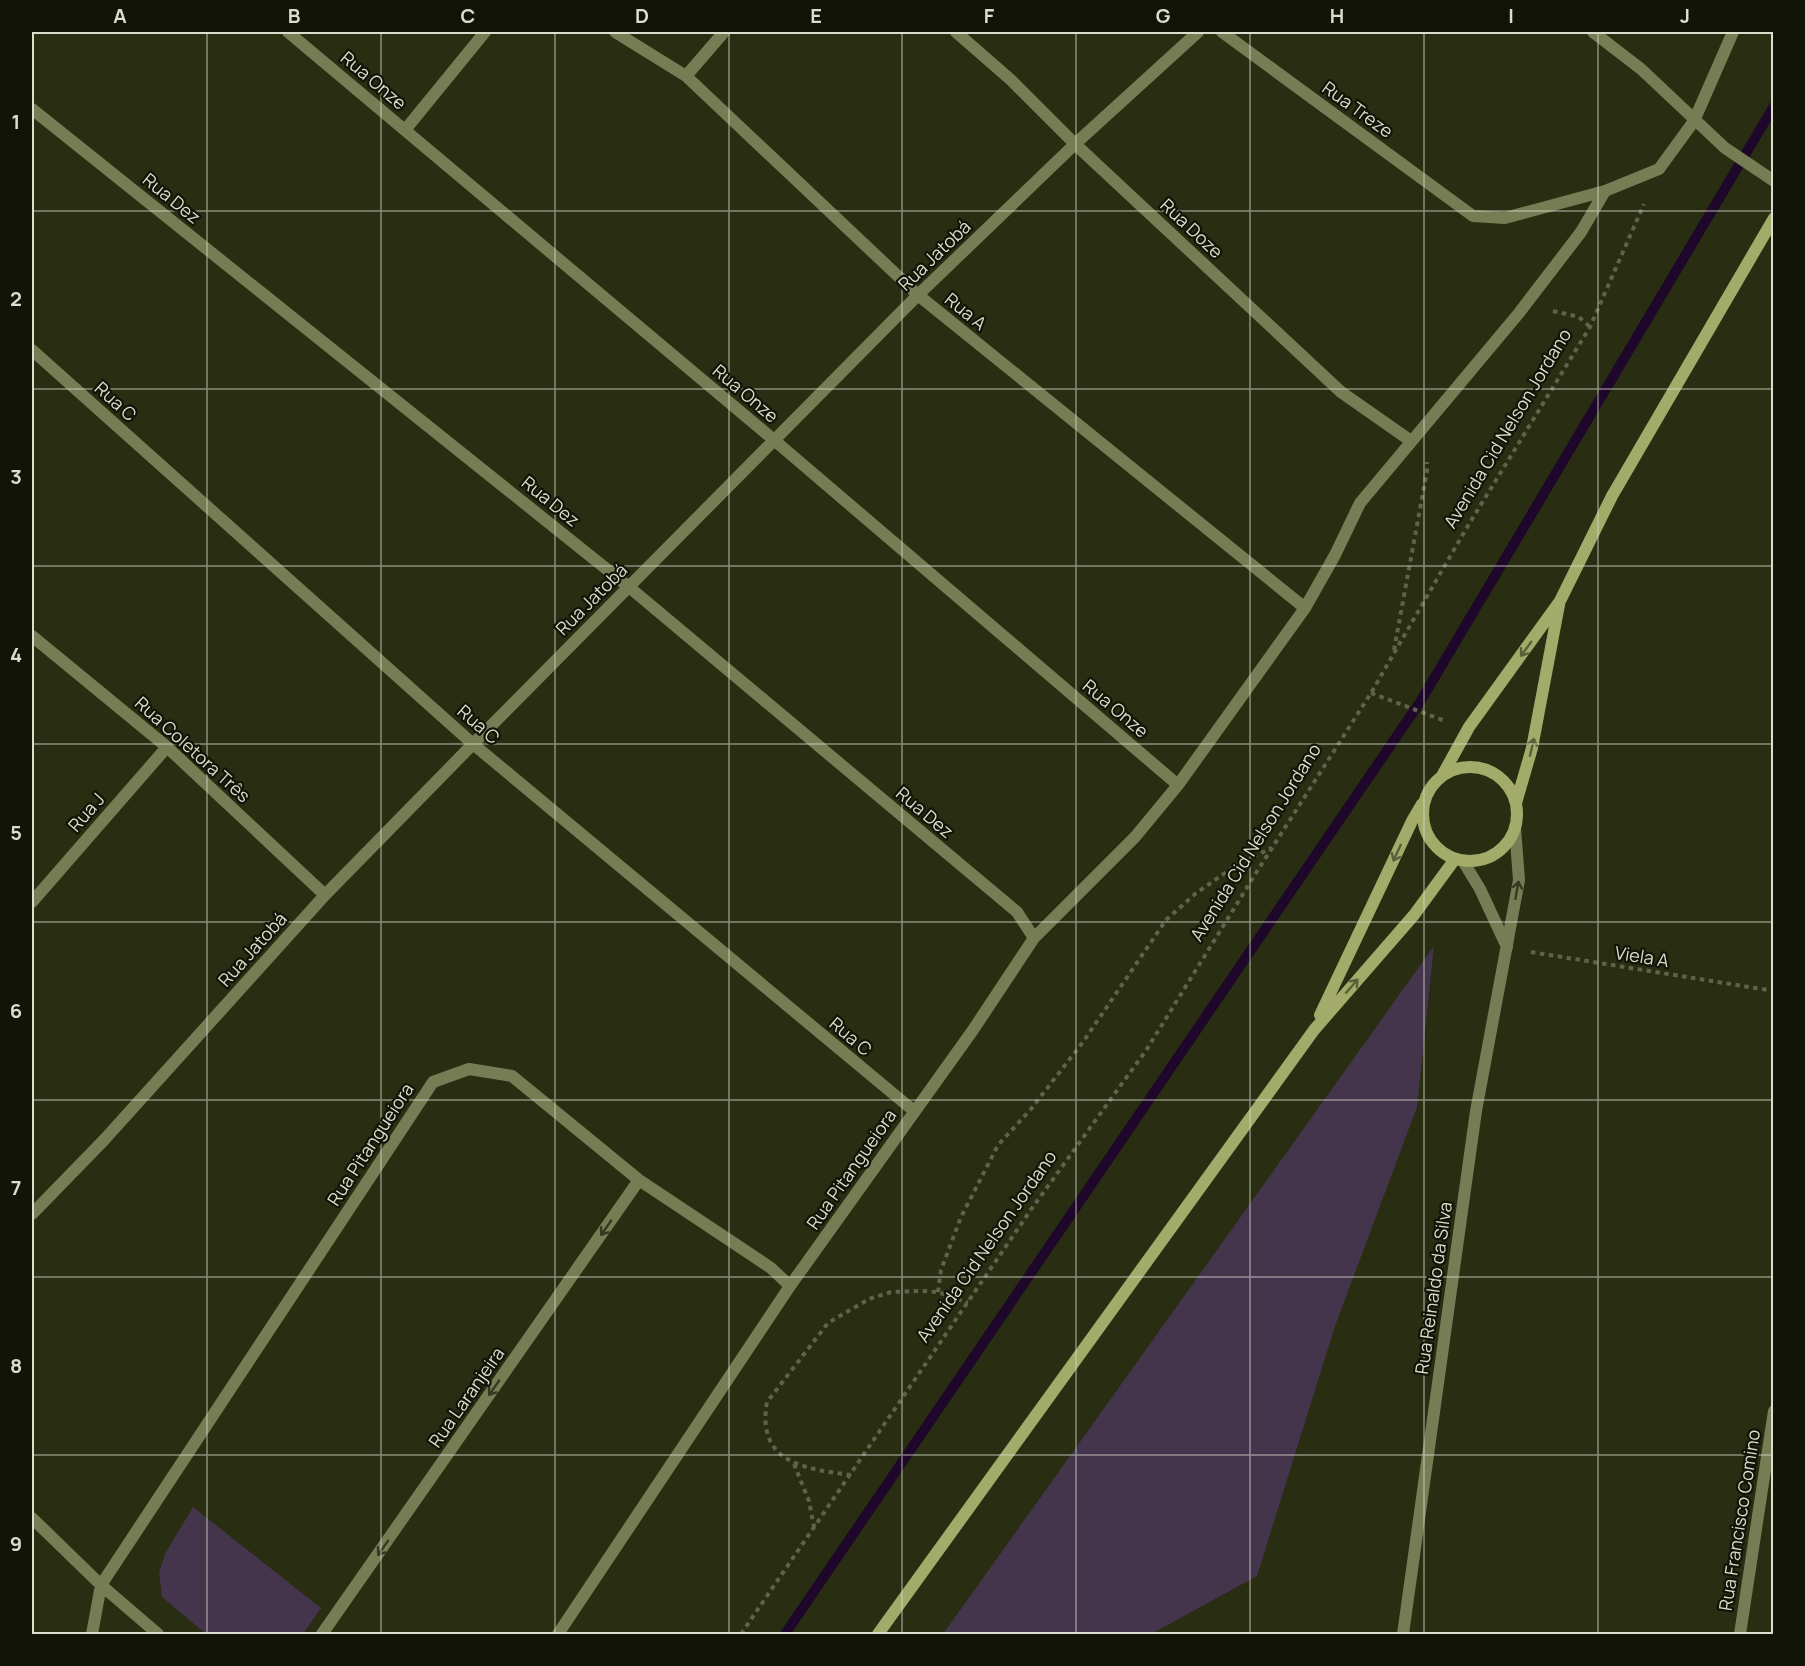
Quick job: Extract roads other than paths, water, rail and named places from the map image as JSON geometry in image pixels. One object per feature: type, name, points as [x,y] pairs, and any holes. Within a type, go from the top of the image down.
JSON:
[{"type":"street","name":"Rua Onze","points":[[288,32],[774,440],[1178,785]]},
{"type":"street","points":[[405,130],[485,32]]},
{"type":"street","name":"Rua A","points":[[615,32],[686,76],[918,295],[1305,608]]},
{"type":"street","points":[[686,76],[724,32]]},
{"type":"street","name":"Rua Doze","points":[[956,32],[1011,80],[1076,144],[1341,392],[1408,445]]},
{"type":"street","name":"Rua Jatobá","points":[[32,1214],[104,1140],[325,895],[473,744],[918,295],[1076,144],[1198,32]]},
{"type":"street","name":"Rua Treze","points":[[1222,32],[1473,216],[1505,218],[1605,191]]},
{"type":"street","points":[[1593,32],[1641,69],[1725,148],[1773,181]]},
{"type":"street","points":[[1605,191],[1659,169],[1694,121],[1733,32]]},
{"type":"street","name":"Rua Dez","points":[[32,109],[629,586],[1017,912],[1034,938]]},
{"type":"street","name":"Rua Pitangueiora","points":[[101,1585],[433,1082],[470,1069],[512,1076],[639,1180],[771,1268],[790,1286],[973,1030],[1034,938],[1135,837],[1178,785],[1305,608],[1335,555],[1360,503],[1519,313],[1581,232],[1605,191]]},
{"type":"street","points":[[1442,776],[1469,727],[1560,601],[1612,496],[1773,218]]},
{"type":"street","name":"Rua C","points":[[32,350],[473,744],[914,1111]]},
{"type":"street","points":[[1516,803],[1532,748],[1560,601]]},
{"type":"street","name":"Rua Coletora Três","points":[[32,636],[167,747],[325,895]]},
{"type":"street","name":"Rua J","points":[[32,902],[167,747]]},
{"type":"street","points":[[1314,1030],[1412,820],[1434,783],[1456,769],[1471,766],[1486,769],[1500,777],[1510,788],[1516,803],[1515,828],[1508,843],[1495,854],[1480,860],[1459,860]]},
{"type":"street","points":[[1424,801],[1422,813],[1428,836],[1435,846],[1459,860],[1480,890],[1507,948]]},
{"type":"street","name":"Rua Reinaldo da Silva","points":[[1402,1635],[1476,1112],[1519,880],[1515,828]]},
{"type":"street","points":[[878,1635],[1314,1030],[1459,860]]},
{"type":"street","name":"Rua Laranjeira","points":[[322,1635],[639,1180]]},
{"type":"street","points":[[558,1635],[790,1286]]},
{"type":"street","name":"Rua Francisco Comino","points":[[1740,1635],[1773,1411]]},
{"type":"street","points":[[32,1518],[101,1585],[158,1635]]},
{"type":"street","points":[[92,1635],[101,1585]]},
{"type":"waterway","points":[[785,1634],[1420,702],[1774,106]]}]
